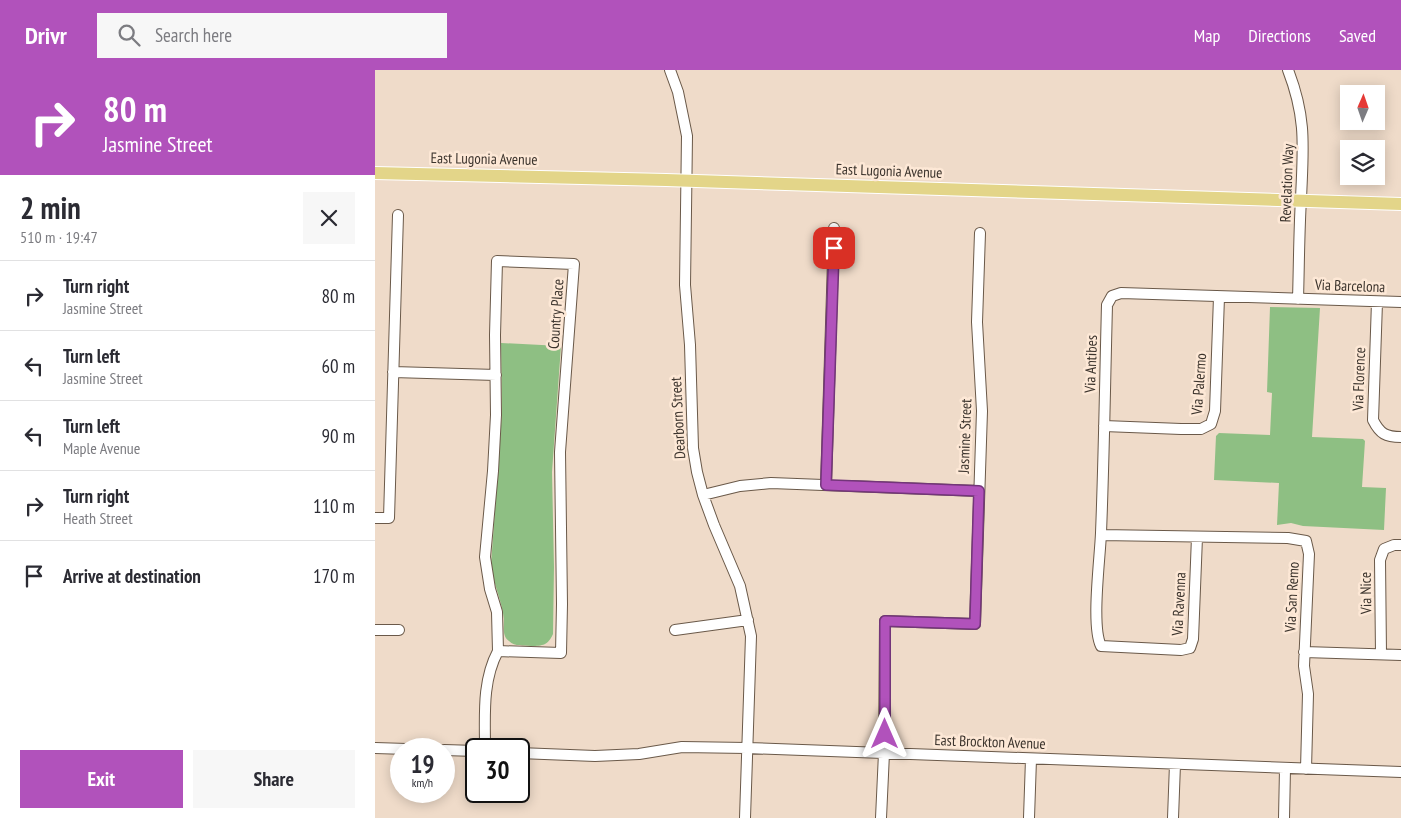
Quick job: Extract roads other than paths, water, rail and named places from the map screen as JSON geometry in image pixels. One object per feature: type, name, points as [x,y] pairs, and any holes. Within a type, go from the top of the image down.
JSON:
[{"type":"main road","name":"East Lugonia Avenue","points":[[375,173],[687,180],[1401,204]]},
{"type":"street","name":"Dearborn Street","points":[[670,70],[683,112],[687,136],[685,285],[690,345],[693,448],[703,495],[740,586],[751,636],[745,818]]},
{"type":"street","name":"Revelation Way","points":[[1288,70],[1295,88],[1302,117],[1304,144],[1300,201],[1298,299]]},
{"type":"street","points":[[375,518],[389,518],[398,215]]},
{"type":"street","points":[[826,485],[834,228]]},
{"type":"street","name":"Jasmine Street","points":[[881,818],[884,753],[885,621],[975,624],[982,411],[977,322],[980,233]]},
{"type":"street","name":"Country Place","points":[[485,738],[487,682],[491,667],[499,651],[497,612],[490,589],[485,557],[493,471],[497,261],[574,264],[560,452],[561,653],[499,651]]},
{"type":"street","name":"Via Antibes","points":[[1096,621],[1101,535],[1107,305],[1112,296],[1121,293],[1298,299]]},
{"type":"street","name":"Via Palermo","points":[[1104,426],[1201,429],[1211,424],[1215,412],[1219,297]]},
{"type":"street","name":"Via Barcelona","points":[[1298,299],[1401,302]]},
{"type":"street","name":"Via Florence","points":[[1377,302],[1373,420],[1378,431],[1388,437],[1401,437]]},
{"type":"street","points":[[393,372],[496,375]]},
{"type":"street","points":[[703,495],[740,486],[784,483],[979,491]]},
{"type":"street","name":"Via San Remo","points":[[1101,535],[1288,538],[1306,541],[1309,554],[1303,666],[1308,694],[1306,769]]},
{"type":"street","name":"Via Ravenna","points":[[1096,621],[1097,638],[1101,646],[1181,650],[1190,648],[1193,639],[1197,537]]},
{"type":"street","name":"Via Nice","points":[[1381,654],[1380,560],[1384,549],[1394,545],[1401,545]]},
{"type":"street","points":[[675,630],[748,620]]},
{"type":"street","points":[[375,630],[399,630]]},
{"type":"street","points":[[1304,652],[1401,655]]},
{"type":"street","name":"East Brockton Avenue","points":[[530,753],[595,756],[639,754],[682,747],[747,748],[1401,772]]},
{"type":"street","points":[[375,748],[390,748]]},
{"type":"street","points":[[1029,818],[1031,759]]},
{"type":"street","points":[[1173,818],[1175,764]]},
{"type":"street","points":[[1284,818],[1285,769]]}]
